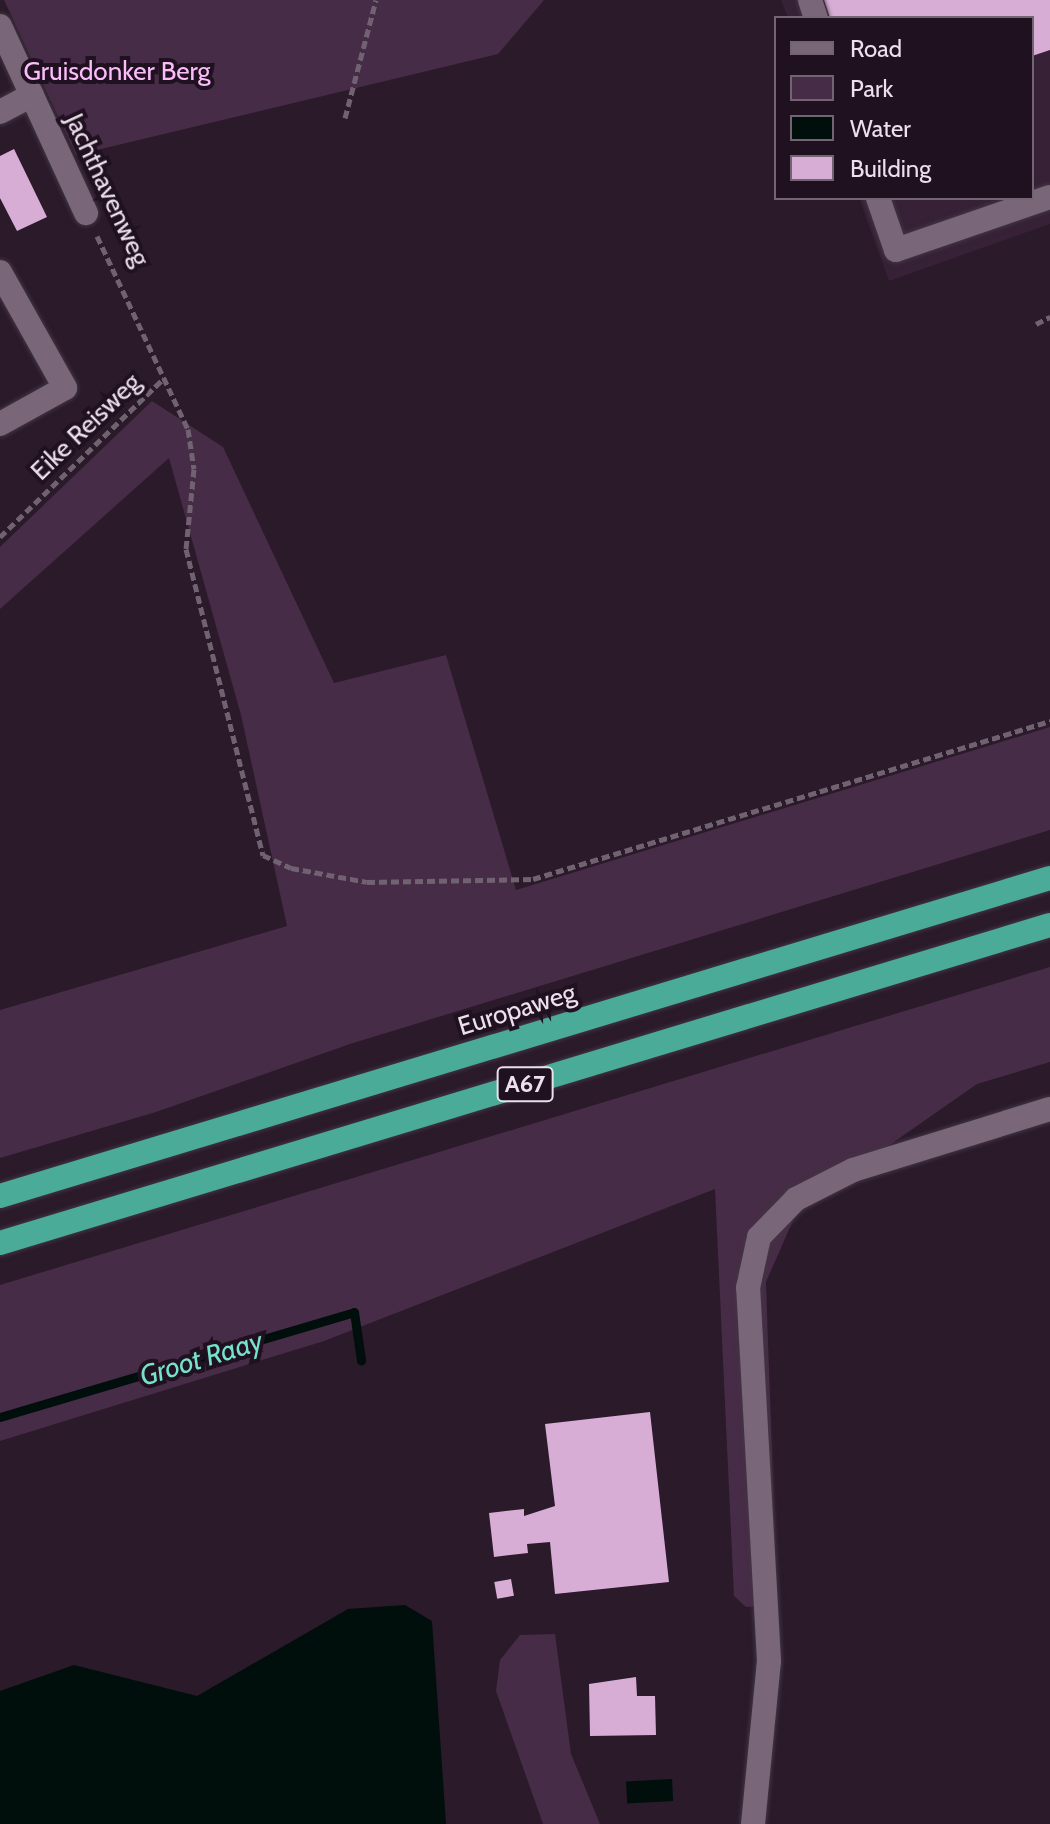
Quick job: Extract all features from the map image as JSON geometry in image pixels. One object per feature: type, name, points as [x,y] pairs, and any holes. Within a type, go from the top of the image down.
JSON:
[{"type":"highway","name":"Europaweg","points":[[0,1196],[1050,878]]},
{"type":"highway","name":"A67","points":[[0,1243],[1050,925]]},
{"type":"lane","name":"Jachthavenweg","points":[[0,26],[86,213]]},
{"type":"lane","points":[[0,112],[32,95]]},
{"type":"lane","points":[[879,200],[896,250],[1050,197]]},
{"type":"lane","points":[[0,272],[65,388],[0,424]]},
{"type":"lane","points":[[753,1824],[769,1661],[748,1288],[759,1237],[796,1199],[853,1170],[1050,1109]]},
{"type":"path","points":[[345,118],[376,0]]},
{"type":"path","name":"Jachthavenweg","points":[[86,213],[188,429],[194,469],[185,537],[263,855],[291,868],[367,882],[533,879],[1050,721]]},
{"type":"path","points":[[1036,324],[1050,317]]},
{"type":"path","name":"Eike Reisweg","points":[[0,537],[164,378]]},
{"type":"shaded area","points":[[781,0],[1050,0],[1050,224],[889,281],[860,200],[1034,200],[1034,16],[787,16]]},
{"type":"green space","name":"Gruisdonker Berg","points":[[4,0],[544,0],[498,54],[76,155]]},
{"type":"green space","points":[[152,401],[223,447],[334,683],[446,655],[516,890],[1050,727],[1050,830],[350,1044],[156,1112],[0,1158],[0,1010],[287,926],[241,715],[169,458],[0,609],[0,547]]},
{"type":"green space","points":[[1050,967],[1050,1062],[977,1084],[798,1209],[766,1282],[777,1605],[746,1607],[734,1596],[715,1189],[324,1341],[0,1441],[0,1285]]},
{"type":"green space","points":[[555,1634],[571,1754],[600,1824],[543,1824],[496,1691],[500,1660],[520,1635]]},
{"type":"water","points":[[405,1605],[432,1621],[446,1824],[0,1824],[0,1691],[74,1665],[197,1696],[348,1609]]},
{"type":"water","points":[[672,1779],[673,1801],[627,1803],[626,1781]]},
{"type":"building","points":[[824,0],[1050,0],[1050,50],[1034,55],[1034,16],[829,16]]},
{"type":"building","points":[[14,149],[47,217],[17,231],[0,198],[0,156]]},
{"type":"building","points":[[650,1412],[669,1582],[555,1594],[550,1542],[527,1544],[528,1553],[494,1557],[489,1513],[524,1509],[524,1516],[555,1506],[545,1424]]},
{"type":"building","points":[[511,1579],[514,1596],[497,1599],[494,1582]]},
{"type":"building","points":[[636,1677],[637,1696],[655,1696],[656,1735],[590,1736],[589,1684]]},
{"type":"waterway","name":"Groot Raay","points":[[0,1417],[354,1312],[361,1360]]}]
